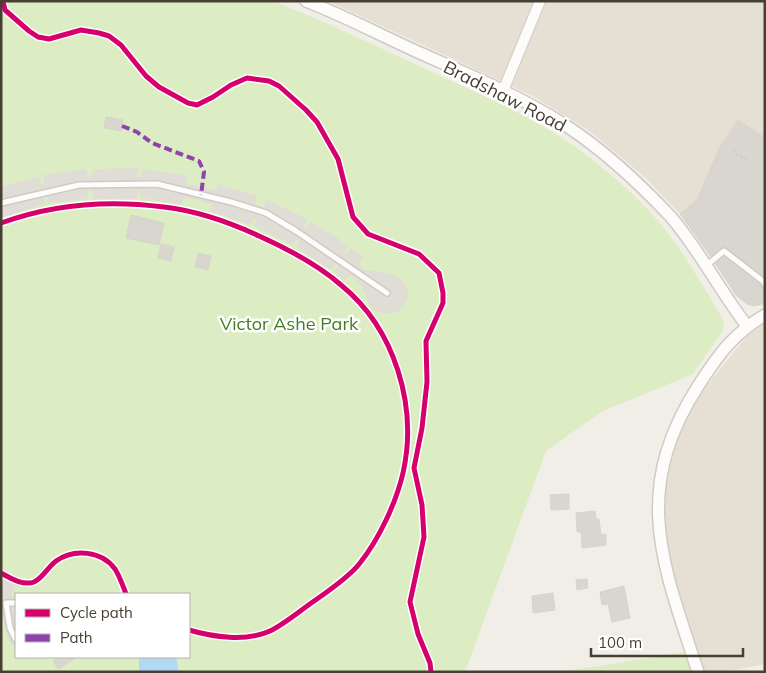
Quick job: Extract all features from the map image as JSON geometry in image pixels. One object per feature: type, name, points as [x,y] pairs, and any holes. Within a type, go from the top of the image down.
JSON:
[{"type":"street","name":"Bradshaw Road","points":[[306,1],[503,91],[565,125],[635,180],[672,219],[747,326]]},
{"type":"street","points":[[503,91],[540,1]]},
{"type":"street","points":[[698,672],[664,562],[657,520],[658,494],[662,469],[680,419],[695,391],[730,342],[747,326],[765,315]]},
{"type":"lane","points":[[1,203],[79,185],[157,184],[231,202],[266,213],[296,230],[387,293]]},
{"type":"lane","points":[[706,265],[724,251],[764,282],[765,285]]},
{"type":"lane","points":[[4,601],[10,628],[15,638]]},
{"type":"path","points":[[735,150],[734,153],[749,161]]},
{"type":"shaded area","points":[[328,1],[765,1],[765,307],[762,305],[754,306],[740,300],[680,214],[646,178],[591,132],[533,96]]},
{"type":"shaded area","points":[[138,168],[137,177],[142,177],[142,169],[187,175],[186,184],[216,190],[218,184],[257,196],[255,204],[260,207],[264,206],[267,200],[307,219],[304,228],[308,227],[311,221],[348,246],[344,252],[346,254],[351,248],[363,257],[358,263],[366,270],[390,273],[402,279],[408,290],[404,305],[397,312],[390,314],[375,311],[370,306],[363,288],[351,275],[344,280],[334,272],[338,266],[337,264],[331,270],[296,247],[299,242],[296,240],[293,245],[254,226],[257,220],[255,218],[250,225],[210,211],[212,204],[184,197],[181,205],[140,198],[141,191],[137,193],[137,199],[93,199],[92,190],[88,191],[88,199],[48,203],[47,196],[43,198],[45,204],[1,218],[1,187],[39,176],[40,183],[44,183],[44,175],[87,169],[87,178],[92,176],[93,169]]},
{"type":"shaded area","points":[[765,323],[765,664],[725,672],[703,672],[668,560],[662,520],[665,484],[678,439],[694,405],[708,384],[747,336]]},
{"type":"shaded area","points":[[4,577],[16,584],[11,594],[15,596],[15,648],[7,636],[1,611],[1,580],[3,581]]},
{"type":"green space","name":"Victor Ashe Park","points":[[1,1],[273,1],[480,94],[553,132],[598,164],[626,188],[652,214],[672,238],[722,317],[724,322],[722,332],[693,374],[603,411],[546,451],[465,672],[1,672]]},
{"type":"green space","points":[[691,651],[697,672],[561,672]]},
{"type":"water","points":[[139,658],[176,658],[179,672],[139,672]]},
{"type":"building","points":[[106,117],[123,120],[121,131],[104,128]]},
{"type":"building","points":[[738,120],[765,138],[765,277],[725,247],[722,247],[711,256],[680,214],[697,200],[720,147]]},
{"type":"building","points":[[131,215],[164,223],[159,245],[126,238]]},
{"type":"building","points":[[161,244],[174,247],[171,261],[158,258]]},
{"type":"building","points":[[198,253],[211,256],[208,270],[195,267]]},
{"type":"building","points":[[724,257],[765,289],[765,303],[754,306],[747,304],[736,295],[716,264]]},
{"type":"building","points":[[569,494],[569,509],[551,510],[550,495]]},
{"type":"building","points":[[595,511],[596,519],[599,519],[601,535],[606,534],[606,545],[582,548],[581,532],[577,532],[576,513]]},
{"type":"building","points":[[587,579],[588,588],[577,590],[576,580]]},
{"type":"building","points":[[624,586],[630,618],[612,622],[608,604],[602,605],[600,592]]},
{"type":"building","points":[[553,593],[555,610],[533,613],[532,596]]},
{"type":"building","points":[[58,658],[75,658],[58,669],[53,661]]},
{"type":"marked path","points":[[122,126],[137,132],[152,143],[199,161],[204,172],[201,195]]},
{"type":"cycle path","points":[[3,1],[5,10],[38,37],[49,39],[81,30],[109,36],[121,45],[146,76],[159,87],[188,103],[197,105],[247,78],[269,81],[279,86],[317,122],[338,159],[353,217],[368,234],[419,254],[439,273],[443,303],[426,341],[427,382],[422,428],[414,468],[422,505],[424,537],[410,602],[418,634],[430,663],[431,672]]},
{"type":"cycle path","points":[[1,223],[61,208],[102,204],[164,207],[189,211],[213,218],[270,241],[302,257],[322,270],[360,303],[376,324],[388,346],[398,370],[404,396],[407,447],[403,473],[396,496],[380,532],[367,553],[356,568],[340,582],[270,631],[251,636],[230,637],[208,635],[190,630]]},
{"type":"cycle path","points":[[1,573],[17,581],[30,583],[37,580],[56,561],[63,557],[71,554],[87,553],[103,558],[115,569],[126,593]]}]
